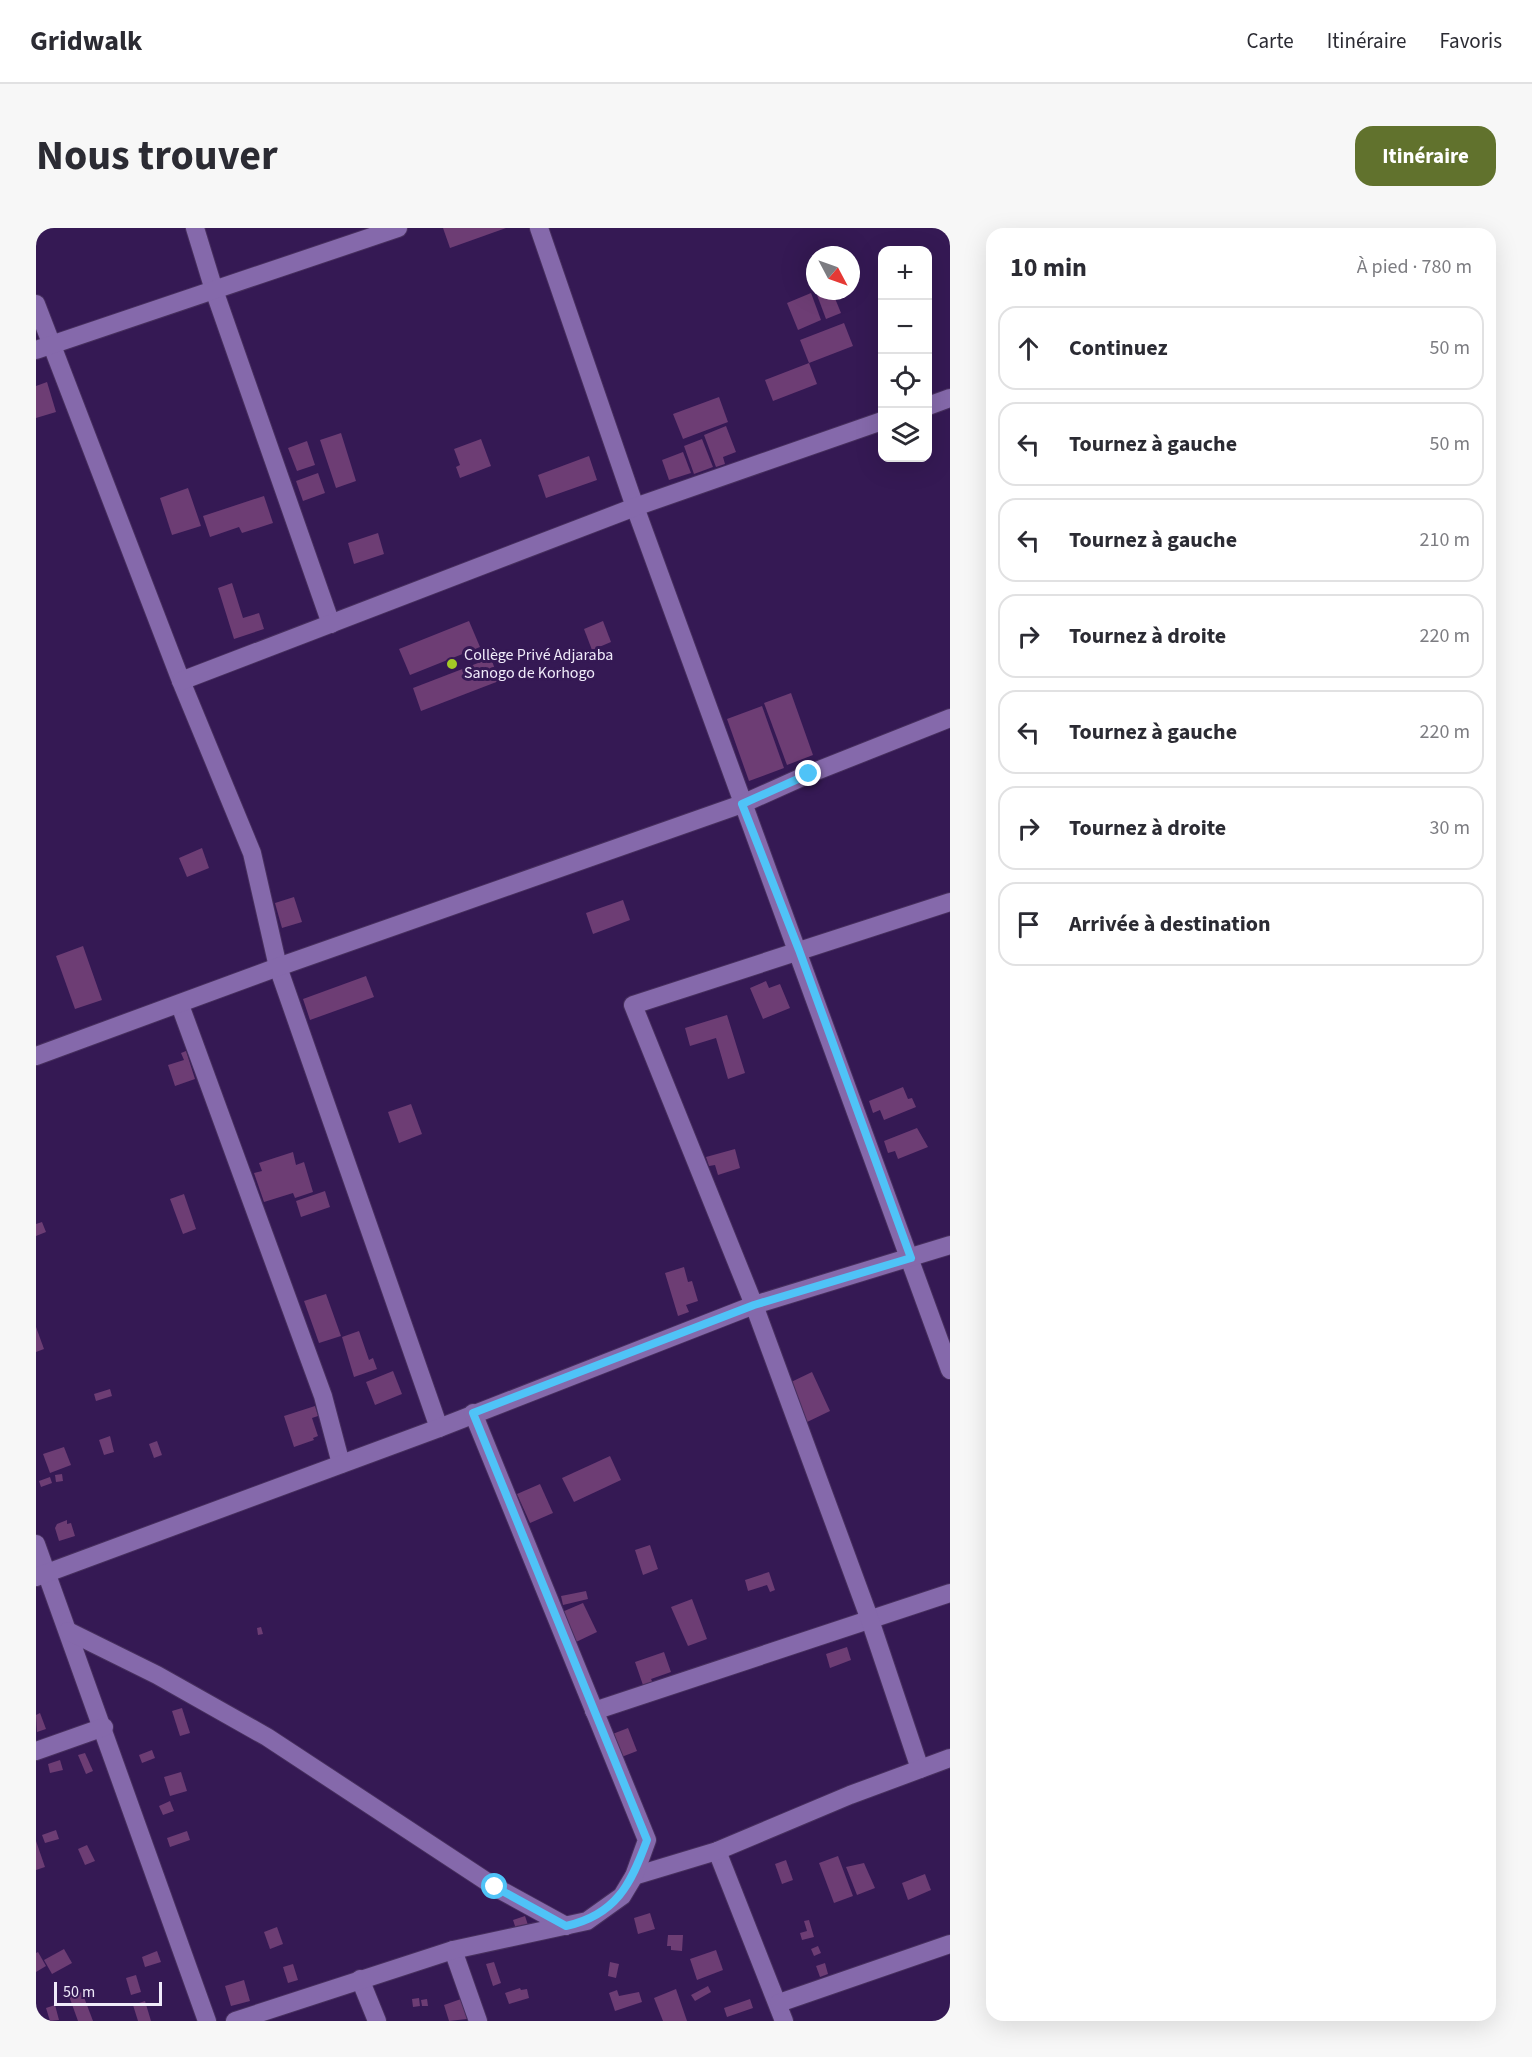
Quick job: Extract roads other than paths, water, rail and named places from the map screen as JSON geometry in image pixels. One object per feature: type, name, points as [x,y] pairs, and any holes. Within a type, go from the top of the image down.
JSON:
[{"type":"street","points":[[195,228],[214,290],[331,624]]},
{"type":"street","points":[[44,348],[398,228]]},
{"type":"street","points":[[539,228],[635,507],[742,804],[799,950],[950,1370]]},
{"type":"street","points":[[36,304],[44,348],[252,853],[278,967],[439,1428]]},
{"type":"street","points":[[932,404],[950,398]]},
{"type":"street","points":[[181,681],[635,507],[878,422]]},
{"type":"street","points":[[36,1056],[180,1005],[278,967],[742,804],[809,774],[950,718]]},
{"type":"street","points":[[920,1769],[870,1620],[754,1305],[633,1005],[950,902]]},
{"type":"street","points":[[180,1005],[323,1396],[341,1464]]},
{"type":"street","points":[[41,1575],[439,1428],[754,1305],[950,1245]]},
{"type":"street","points":[[235,2021],[453,1950],[587,1921],[622,1896],[634,1876],[647,1840],[473,1413]]},
{"type":"street","points":[[36,1544],[41,1575],[68,1631],[104,1726],[207,2021]]},
{"type":"street","points":[[594,1711],[950,1593]]},
{"type":"street","points":[[68,1631],[157,1675],[267,1737],[495,1887],[566,1926]]},
{"type":"street","points":[[36,1751],[104,1726]]},
{"type":"street","points":[[634,1876],[717,1851],[950,1758]]},
{"type":"street","points":[[717,1851],[782,2012],[950,1944]]},
{"type":"street","points":[[453,1950],[478,2021]]},
{"type":"street","points":[[360,1979],[377,2021]]},
{"type":"place","name":"Collège Privé Adjaraba Sanogo de Korhogo","points":[[452,664]]}]
